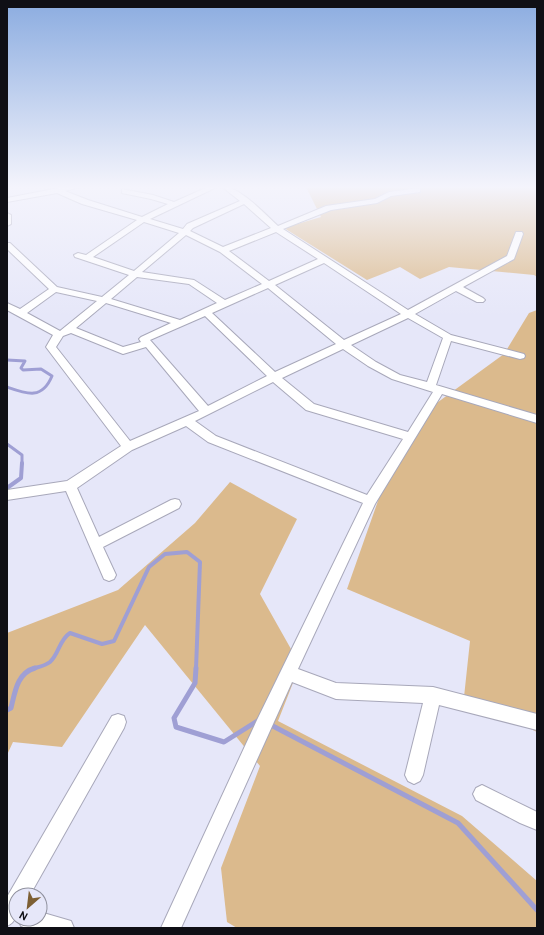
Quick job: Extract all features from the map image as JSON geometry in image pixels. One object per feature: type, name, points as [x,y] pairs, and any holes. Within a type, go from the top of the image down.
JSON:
[{"type":"street","points":[[126,230],[82,256],[136,274],[191,282],[224,304]]},
{"type":"street","points":[[177,230],[185,232],[223,250],[343,344],[372,364],[396,377],[537,419]]},
{"type":"street","points":[[128,447],[51,347],[59,334],[70,329],[187,230]]},
{"type":"street","points":[[223,250],[272,230]]},
{"type":"street","points":[[278,230],[408,314],[448,337],[520,356]]},
{"type":"street","points":[[7,495],[70,486],[128,447],[206,412],[274,377],[408,314],[511,257],[519,234]]},
{"type":"street","points":[[7,245],[54,289],[104,300],[180,323]]},
{"type":"street","points":[[206,412],[144,339],[324,260]]},
{"type":"street","points":[[456,287],[480,300]]},
{"type":"street","points":[[21,313],[54,289]]},
{"type":"street","points":[[7,306],[59,334]]},
{"type":"street","points":[[206,312],[274,377],[310,407],[411,437]]},
{"type":"street","points":[[70,329],[123,352],[148,343]]},
{"type":"street","points":[[171,928],[265,722],[290,673],[370,501],[411,437],[434,389],[448,337]]},
{"type":"street","points":[[187,421],[212,439],[370,501]]},
{"type":"street","points":[[70,486],[109,575]]},
{"type":"street","points":[[96,545],[175,504]]},
{"type":"street","points":[[290,673],[336,691],[433,695],[537,722]]},
{"type":"street","points":[[414,775],[433,695]]},
{"type":"street","points":[[24,887],[118,722]]},
{"type":"street","points":[[482,794],[526,817],[537,821]]},
{"type":"street","points":[[48,924],[64,928]]},
{"type":"shaded area","points":[[287,230],[537,230],[537,277],[534,275],[449,267],[420,279],[400,267],[367,280]]},
{"type":"shaded area","points":[[537,310],[537,732],[464,697],[470,641],[347,589],[379,498],[434,405],[504,354],[529,313]]},
{"type":"shaded area","points":[[230,482],[297,519],[260,594],[300,665],[278,721],[462,816],[537,881],[537,928],[237,928],[227,922],[221,868],[260,766],[145,625],[62,747],[13,742],[7,755],[7,633],[118,590],[195,523]]},
{"type":"waterway","points":[[7,360],[25,361],[21,368],[23,370],[41,369],[52,376],[44,389],[39,392],[27,393],[7,387]]},
{"type":"waterway","points":[[7,444],[22,455],[22,463]]},
{"type":"waterway","points":[[7,488],[21,478],[22,463]]},
{"type":"waterway","points":[[7,710],[11,708],[18,684],[24,674],[29,670],[50,662],[66,636],[70,633],[102,644],[114,641],[149,567],[165,554],[187,552],[200,562],[196,669]]},
{"type":"waterway","points":[[196,668],[195,683],[174,718],[176,727],[224,742],[259,720]]},
{"type":"waterway","points":[[269,724],[458,823],[537,910]]}]
